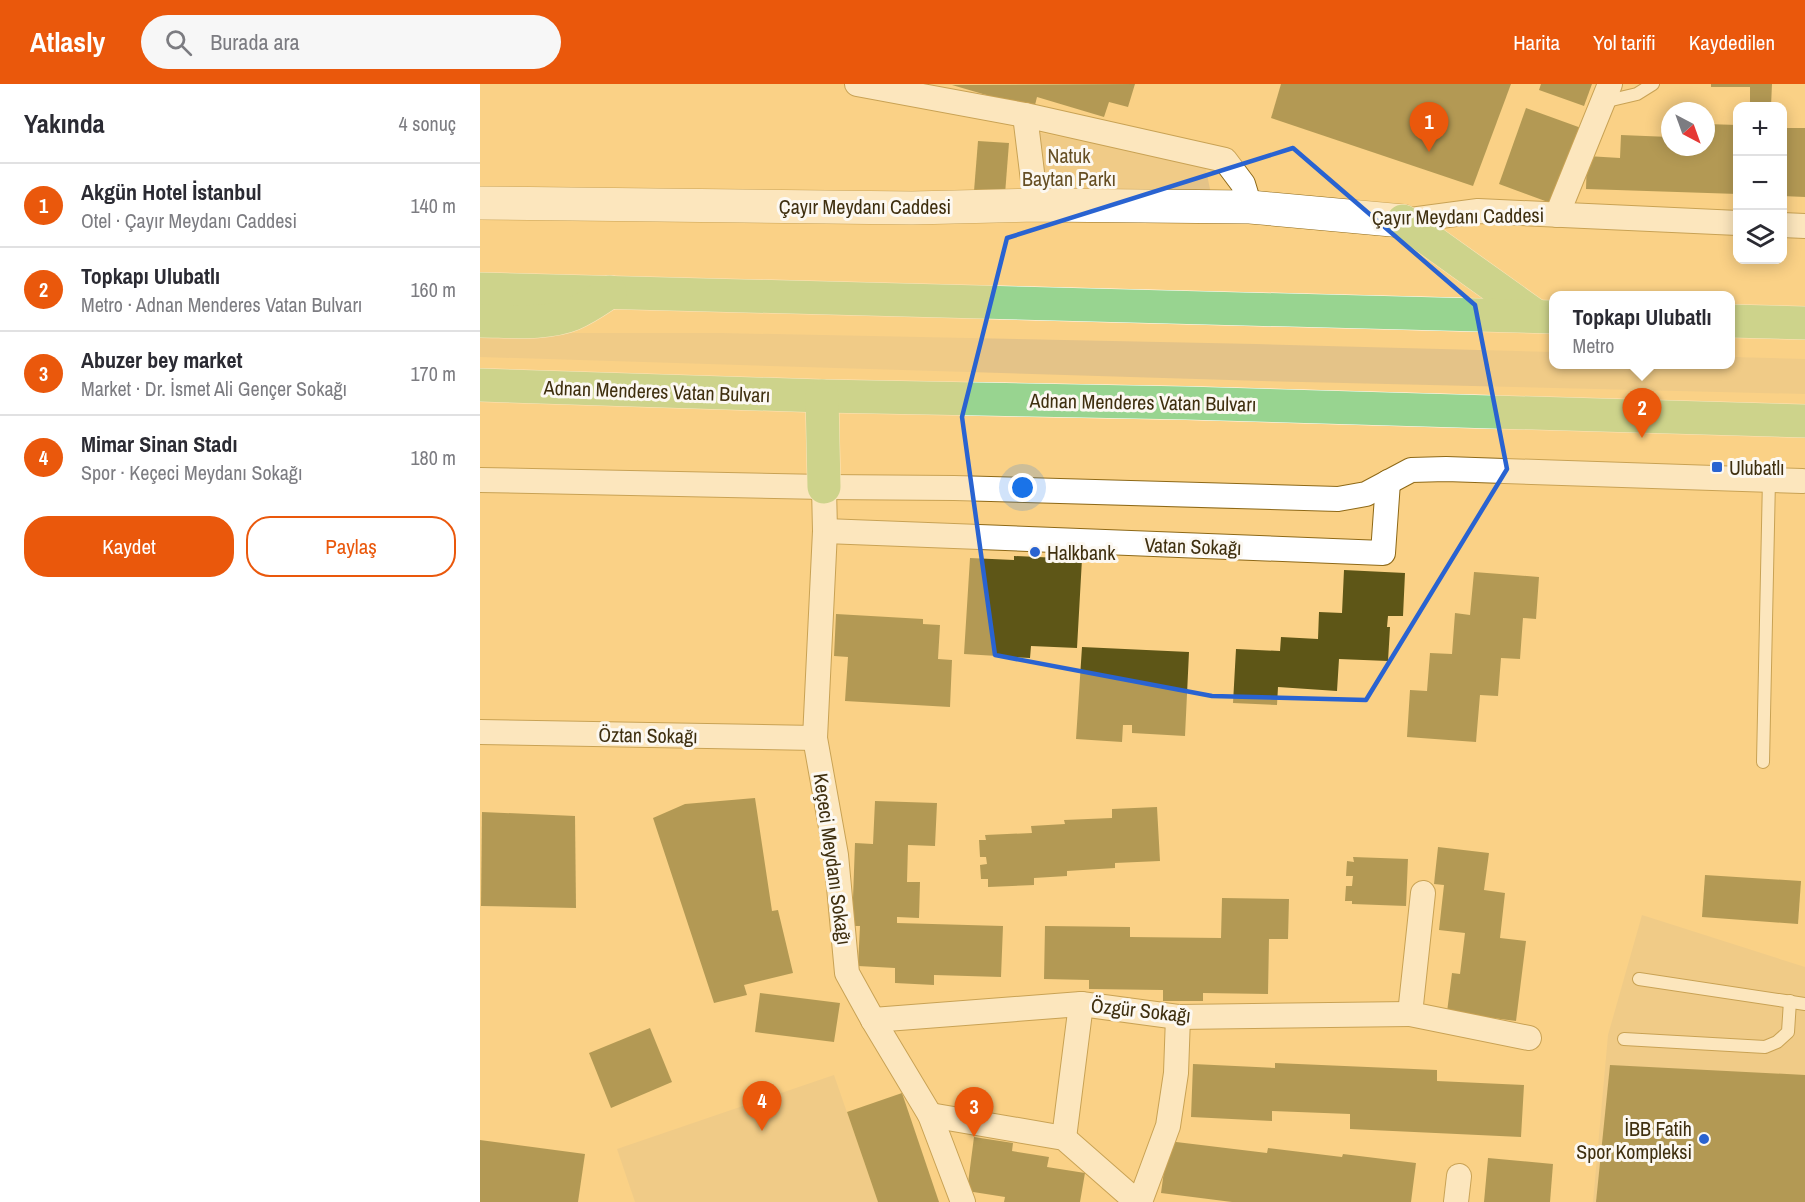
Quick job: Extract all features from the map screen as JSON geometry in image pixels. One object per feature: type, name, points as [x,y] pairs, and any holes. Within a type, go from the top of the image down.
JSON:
[{"type":"main road","name":"Çayır Meydanı Caddesi","points":[[480,203],[912,208],[1036,205],[1250,207],[1403,221]]},
{"type":"main road","points":[[1403,221],[1545,316]]},
{"type":"main road","points":[[480,289],[1545,316]]},
{"type":"main road","points":[[480,321],[545,319],[571,315],[610,292]]},
{"type":"main road","points":[[1735,321],[1805,323]]},
{"type":"main road","name":"Adnan Menderes Vatan Bulvarı","points":[[480,385],[1805,421]]},
{"type":"main road","points":[[822,396],[824,488]]},
{"type":"street","points":[[857,84],[1024,115],[1225,160],[1243,183],[1250,207]]},
{"type":"street","points":[[1557,215],[1606,93]]},
{"type":"street","points":[[1024,115],[1036,205]]},
{"type":"street","name":"Çayır Meydanı Caddesi","points":[[1403,221],[1478,211],[1733,223]]},
{"type":"street","points":[[1787,225],[1805,226]]},
{"type":"street","points":[[480,480],[824,488],[954,488],[1338,500],[1366,494],[1411,470],[1446,469],[1802,481]]},
{"type":"street","name":"Vatan Sokağı","points":[[825,531],[1383,553],[1388,482]]},
{"type":"street","name":"Keçeci Meydanı Sokağı","points":[[824,488],[825,531],[815,738],[836,855],[847,973],[930,1115],[963,1202]]},
{"type":"street","name":"Öztan Sokağı","points":[[480,732],[815,738]]},
{"type":"street","points":[[1410,1014],[1423,893]]},
{"type":"street","points":[[1064,1137],[1082,1004]]},
{"type":"street","name":"Özgür Sokağı","points":[[873,1020],[1082,1004],[1178,1017],[1410,1014],[1529,1038]]},
{"type":"street","points":[[930,1115],[1064,1137],[1139,1202],[1168,1126],[1176,1073],[1178,1017]]},
{"type":"street","points":[[1456,1202],[1459,1176]]},
{"type":"lane","points":[[1606,93],[1637,94],[1653,84]]},
{"type":"lane","points":[[1763,762],[1769,479]]},
{"type":"lane","points":[[1639,979],[1805,1004]]},
{"type":"lane","points":[[1624,1039],[1765,1047],[1777,1042],[1788,1032],[1790,1001]]},
{"type":"highlighted area","points":[[1293,148],[1475,305],[1507,469],[1366,700],[1212,696],[995,655],[962,417],[1007,238]]},
{"type":"green space","name":"Natuk Baytan Parkı","points":[[1036,132],[1205,165],[1211,194],[1047,193]]},
{"type":"green space","points":[[480,333],[721,333],[1549,352],[1549,369],[1735,369],[1735,357],[1805,359],[1805,394],[1262,381],[480,357]]},
{"type":"green space","points":[[1642,915],[1805,967],[1805,1202],[1593,1202],[1608,1035]]},
{"type":"green space","points":[[834,1075],[878,1202],[635,1202],[617,1149]]},
{"type":"building","points":[[1135,84],[1128,107],[1109,102],[1104,117],[1037,97],[1034,109],[952,85]]},
{"type":"building","points":[[1281,84],[1511,84],[1473,186],[1271,118]]},
{"type":"building","points":[[1541,84],[1592,84],[1584,106],[1539,90]]},
{"type":"building","points":[[1711,84],[1772,84],[1771,102],[1750,102],[1750,87],[1711,87]]},
{"type":"building","points":[[1526,108],[1584,129],[1556,205],[1499,184]]},
{"type":"building","points":[[1715,124],[1733,125],[1733,194],[1586,189],[1587,156],[1620,158],[1621,135],[1661,137],[1661,156],[1715,156]]},
{"type":"building","points":[[1787,128],[1805,128],[1805,197],[1787,196]]},
{"type":"building","points":[[978,141],[1009,143],[1005,194],[974,191]]},
{"type":"building","points":[[1014,556],[1082,559],[1077,648],[1031,646],[1030,658],[964,654],[970,558],[1014,560]]},
{"type":"building","points":[[1344,570],[1405,573],[1403,616],[1388,616],[1387,627],[1390,627],[1388,661],[1339,659],[1337,691],[1278,687],[1277,705],[1233,703],[1236,649],[1280,651],[1281,637],[1318,639],[1319,612],[1342,613]]},
{"type":"building","points":[[1474,572],[1539,577],[1536,619],[1523,618],[1520,659],[1501,658],[1498,696],[1480,695],[1476,742],[1407,737],[1410,690],[1427,691],[1430,653],[1452,654],[1455,613],[1470,615]]},
{"type":"building","points":[[836,614],[923,619],[923,624],[940,625],[938,659],[952,660],[950,707],[845,701],[848,657],[834,656]]},
{"type":"building","points":[[1082,647],[1189,652],[1185,736],[1132,733],[1132,725],[1123,725],[1122,742],[1076,739]]},
{"type":"building","points":[[755,798],[772,911],[778,910],[793,973],[744,985],[747,995],[714,1003],[653,818],[685,804]]},
{"type":"building","points":[[875,801],[937,803],[935,846],[908,845],[907,882],[920,882],[919,918],[897,917],[897,923],[1003,926],[1001,977],[934,975],[934,985],[895,983],[895,968],[858,966],[860,926],[852,926],[855,843],[873,844]]},
{"type":"building","points":[[1157,807],[1160,861],[1115,863],[1115,868],[1067,871],[1067,876],[1034,878],[1034,885],[988,887],[988,879],[981,879],[980,865],[987,864],[986,857],[980,857],[979,840],[986,840],[985,835],[1032,833],[1031,826],[1065,824],[1064,820],[1112,818],[1112,809]]},
{"type":"building","points":[[482,812],[575,816],[576,908],[481,906]]},
{"type":"building","points":[[1438,847],[1489,853],[1484,890],[1505,893],[1500,938],[1526,941],[1516,1021],[1447,1012],[1452,973],[1460,974],[1465,933],[1439,930],[1444,885],[1434,884]]},
{"type":"building","points":[[1353,857],[1408,859],[1406,906],[1352,904],[1352,901],[1345,901],[1346,886],[1352,886],[1353,876],[1346,876],[1347,861],[1354,862]]},
{"type":"building","points":[[1705,875],[1801,881],[1798,924],[1702,917]]},
{"type":"building","points":[[1222,898],[1289,899],[1288,939],[1269,939],[1268,994],[1203,993],[1203,1001],[1163,1001],[1163,990],[1089,989],[1089,980],[1044,979],[1045,926],[1130,927],[1130,937],[1221,938]]},
{"type":"building","points":[[760,993],[840,1003],[834,1042],[755,1032]]},
{"type":"building","points":[[650,1028],[672,1082],[611,1108],[589,1053]]},
{"type":"building","points":[[1275,1063],[1437,1070],[1437,1081],[1524,1085],[1521,1137],[1350,1129],[1350,1114],[1272,1111],[1272,1121],[1191,1117],[1193,1064],[1275,1068]]},
{"type":"building","name":"İBB Fatih Spor Kompleksi","points":[[1610,1065],[1805,1075],[1805,1202],[1596,1202]]},
{"type":"building","points":[[902,1093],[939,1202],[878,1202],[847,1112]]},
{"type":"building","points":[[974,1137],[1013,1143],[1012,1151],[1049,1157],[1047,1167],[1085,1173],[1080,1202],[1004,1202],[1005,1197],[967,1191]]},
{"type":"building","points":[[480,1140],[585,1154],[578,1202],[480,1202]]},
{"type":"building","points":[[1168,1141],[1267,1153],[1268,1148],[1416,1163],[1411,1202],[1232,1202],[1161,1193]]},
{"type":"building","points":[[1488,1158],[1553,1164],[1550,1202],[1484,1202]]},
{"type":"place","name":"Akgün Hotel İstanbul","points":[[1429,152]]},
{"type":"place","name":"Topkapı Ulubatlı","points":[[1642,438]]},
{"type":"place","name":"Ulubatlı","points":[[1717,467]]},
{"type":"place","name":"Halkbank","points":[[1035,552]]},
{"type":"place","name":"Mimar Sinan Stadı","points":[[762,1131]]},
{"type":"place","name":"Abuzer bey market","points":[[974,1137]]},
{"type":"place","name":"İBB Fatih Spor Kompleksi","points":[[1704,1139]]}]
